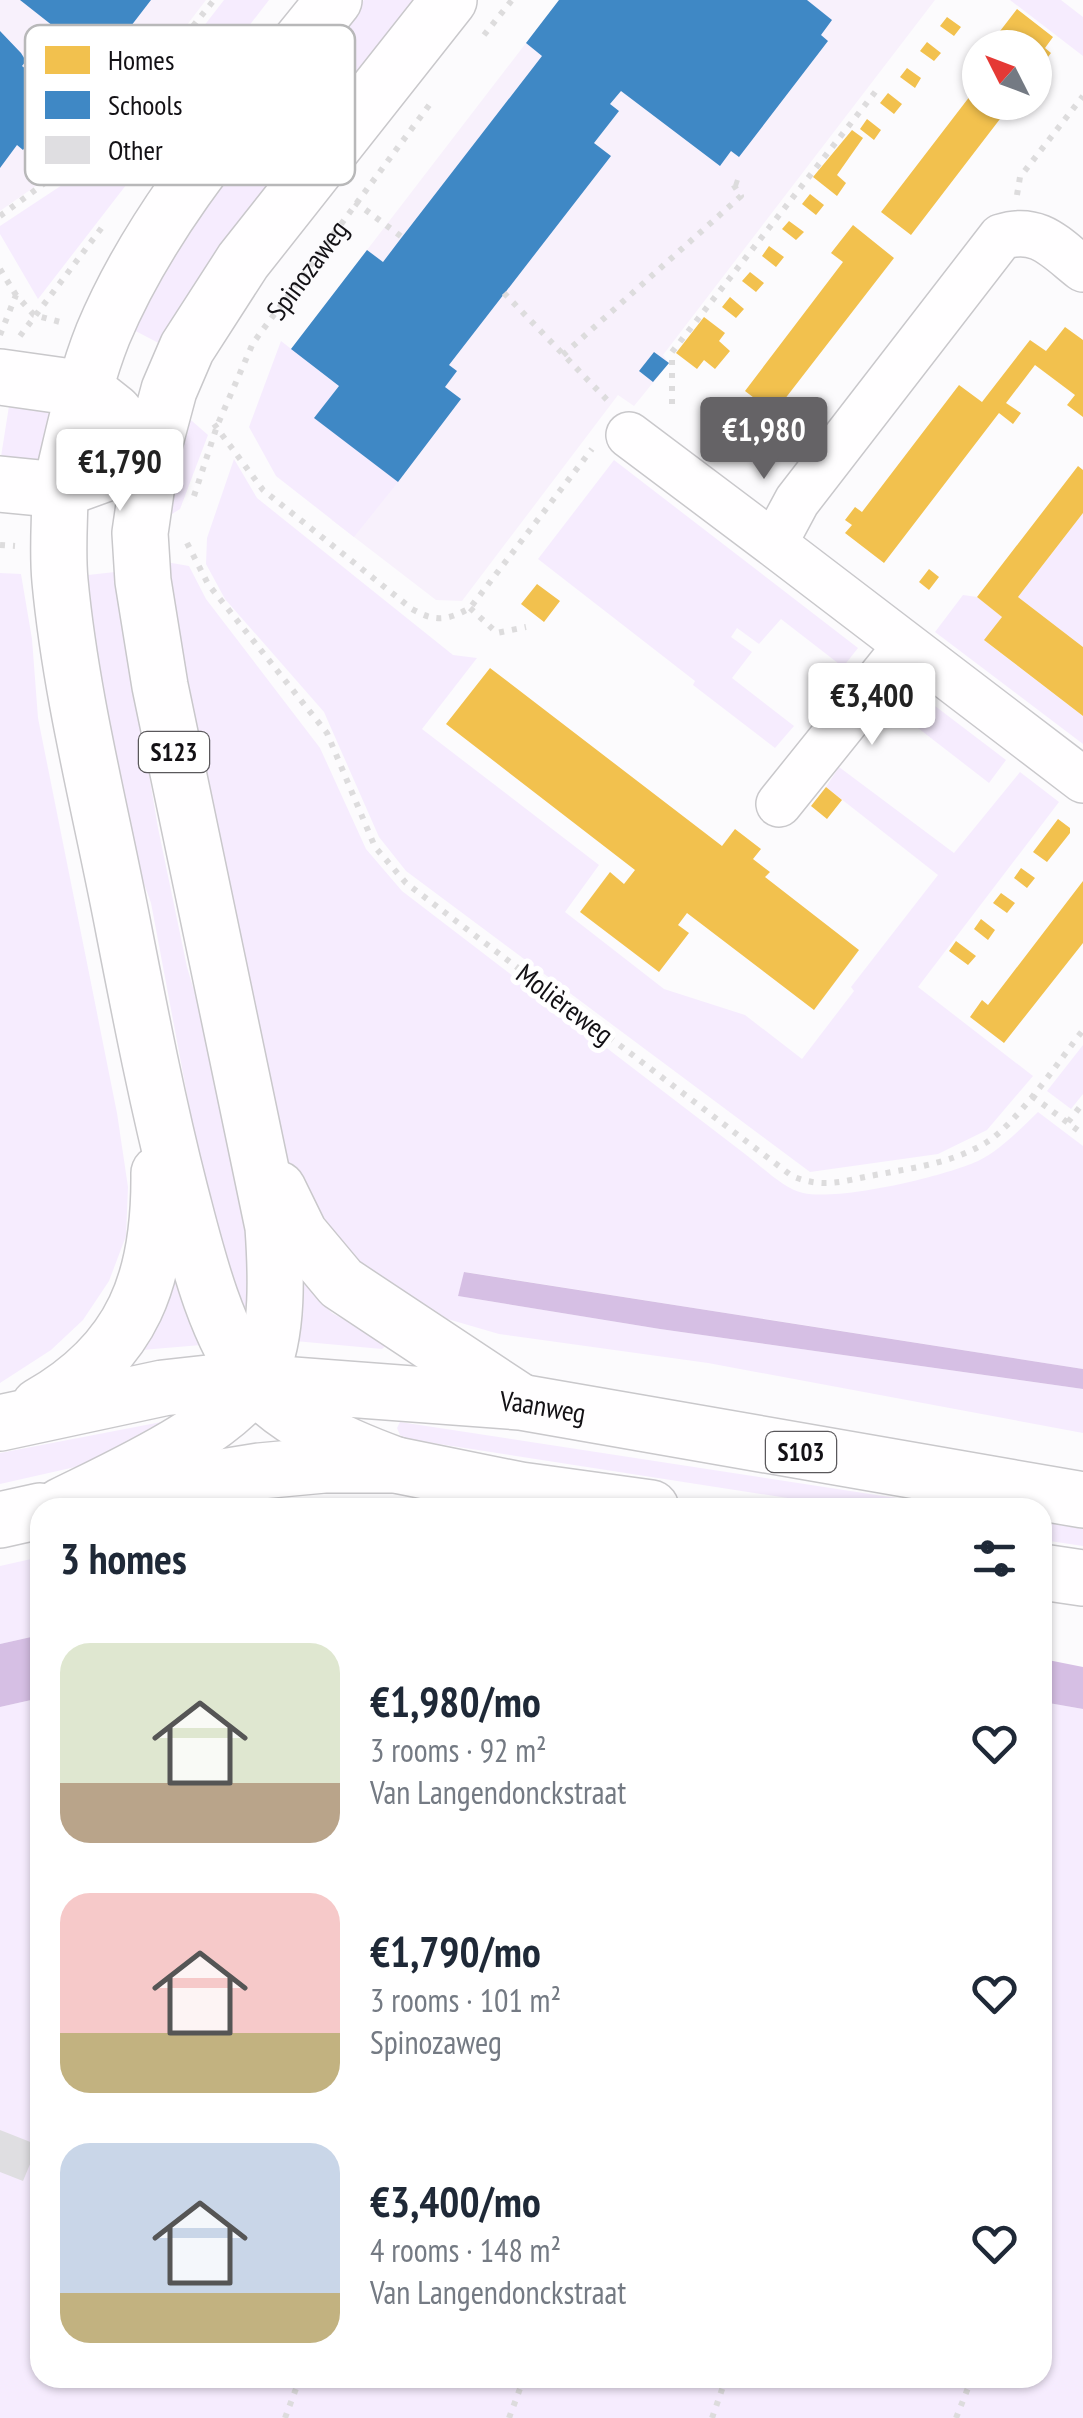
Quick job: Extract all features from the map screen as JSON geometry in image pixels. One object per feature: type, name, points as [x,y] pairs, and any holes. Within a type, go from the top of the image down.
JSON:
[{"type":"main road","points":[[314,25],[334,0]]},
{"type":"main road","name":"Spinozaweg","points":[[355,139],[462,22]]},
{"type":"main road","points":[[190,185],[148,244],[103,334],[84,389],[60,490],[60,577],[73,675],[154,1085],[210,1295],[254,1383],[326,1435],[396,1465]]},
{"type":"main road","name":"Spinozaweg","points":[[151,457],[178,369],[216,302],[243,261],[313,185]]},
{"type":"main road","points":[[0,377],[84,389],[114,412],[151,457],[60,490],[0,484]]},
{"type":"main road","name":"S123","points":[[151,457],[140,533],[143,581],[160,686],[273,1227],[275,1286],[268,1353],[254,1383]]},
{"type":"main road","points":[[2,1423],[66,1391],[97,1364],[133,1317],[153,1263],[159,1211],[154,1085]]},
{"type":"main road","points":[[257,1146],[300,1234],[342,1283],[520,1402]]},
{"type":"main road","points":[[75,1498],[200,1430],[254,1383]]},
{"type":"main road","name":"Vaanweg","points":[[2,1423],[163,1388],[254,1383],[520,1402],[1083,1500]]},
{"type":"main road","points":[[101,1498],[260,1470],[324,1465],[396,1465],[578,1498]]},
{"type":"main road","points":[[0,1520],[30,1513]]},
{"type":"main road","points":[[1052,1573],[1083,1578]]},
{"type":"street","points":[[774,544],[796,501],[1002,236],[1022,230],[1042,238],[1083,268]]},
{"type":"street","points":[[620,419],[774,544],[1083,780]]},
{"type":"street","points":[[779,804],[906,646]]},
{"type":"path","points":[[194,25],[214,0]]},
{"type":"path","points":[[462,22],[512,0]]},
{"type":"path","name":"Spinozaweg","points":[[193,498],[217,426],[253,342],[440,90]]},
{"type":"path","points":[[672,404],[672,352],[876,91]]},
{"type":"path","points":[[1022,230],[1016,190],[1020,178],[1083,96]]},
{"type":"path","points":[[563,354],[741,196],[730,182],[744,185]]},
{"type":"path","points":[[0,216],[42,185]]},
{"type":"path","points":[[356,202],[402,237]]},
{"type":"path","points":[[0,269],[16,295]]},
{"type":"path","points":[[217,426],[263,490],[412,609],[432,620],[449,620],[470,608],[603,435],[620,419],[504,293]]},
{"type":"path","name":"Molièreweg","points":[[187,530],[187,544],[208,584],[328,734],[376,847],[406,884],[792,1176],[813,1184],[938,1164],[988,1141],[1032,1096],[1083,1030]]},
{"type":"path","points":[[470,608],[497,633],[526,627]]},
{"type":"path","points":[[1032,1096],[1083,1134]]},
{"type":"path","points":[[1068,1122],[1083,1103]]},
{"type":"path","points":[[285,2418],[296,2388]]},
{"type":"path","points":[[508,2418],[520,2388]]},
{"type":"path","points":[[712,2418],[722,2388]]},
{"type":"path","points":[[956,2418],[968,2388]]},
{"type":"shaded area","points":[[0,0],[206,0],[187,25],[25,25],[25,185],[37,185],[0,211]]},
{"type":"shaded area","points":[[224,0],[269,0],[250,25],[205,25]]},
{"type":"shaded area","points":[[364,0],[426,0],[355,96],[355,25],[345,25]]},
{"type":"shaded area","points":[[559,0],[935,0],[663,355],[669,363],[634,406],[618,395],[462,601],[436,600],[332,520],[314,418],[291,349]]},
{"type":"shaded area","points":[[1010,0],[1061,0],[1083,17],[1083,56]]},
{"type":"shaded area","points":[[62,185],[126,185],[38,299],[0,234],[0,226]]},
{"type":"shaded area","points":[[224,185],[289,185],[168,348],[128,327],[176,248]]},
{"type":"shaded area","points":[[281,341],[339,386],[315,418],[398,482],[354,537],[276,476],[249,427]]},
{"type":"shaded area","points":[[12,387],[58,400],[43,468],[0,463]]},
{"type":"shaded area","points":[[184,414],[208,435],[180,509],[164,519]]},
{"type":"shaded area","points":[[234,459],[257,498],[453,655],[477,658],[422,729],[599,865],[565,912],[664,989],[745,1015],[802,1059],[854,991],[851,987],[938,875],[826,787],[839,767],[954,853],[1020,772],[1059,802],[918,987],[1033,1076],[987,1130],[938,1154],[810,1172],[406,871],[379,837],[324,712],[225,599],[206,564],[207,538]]},
{"type":"shaded area","points":[[614,460],[858,648],[843,667],[781,619],[759,644],[737,628],[731,637],[752,652],[732,678],[794,726],[775,748],[538,559]]},
{"type":"shaded area","points":[[1083,513],[1083,647],[1018,597]]},
{"type":"shaded area","points":[[166,562],[189,566],[206,599],[320,748],[366,849],[402,891],[781,1182],[803,1193],[841,1194],[941,1174],[987,1156],[1038,1112],[1083,1146],[1083,1369],[465,1272],[458,1296],[1083,1389],[1083,1433],[708,1363],[499,1334],[413,1309],[353,1270],[294,1195],[206,776]]},
{"type":"shaded area","points":[[115,572],[158,828],[187,967],[221,1081],[251,1240],[249,1307],[243,1307],[217,1254],[151,903],[133,853],[79,576]]},
{"type":"shaded area","points":[[0,573],[21,574],[32,639],[38,718],[117,1113],[128,1187],[126,1236],[109,1281],[83,1320],[51,1350],[0,1383]]},
{"type":"shaded area","points":[[963,595],[977,597],[1002,617],[985,641],[1083,716],[1083,744],[935,632]]},
{"type":"shaded area","points":[[914,690],[1006,760],[989,783],[896,711]]},
{"type":"shaded area","points":[[1083,1045],[1083,1094],[1071,1109],[1047,1091]]},
{"type":"shaded area","points":[[175,1272],[201,1345],[142,1350]]},
{"type":"shaded area","points":[[464,1272],[1083,1369],[1083,1389],[458,1296]]},
{"type":"shaded area","points":[[301,1281],[332,1313],[388,1344],[382,1349],[284,1340]]},
{"type":"shaded area","points":[[177,1419],[84,1465],[0,1484],[0,1453]]},
{"type":"shaded area","points":[[400,1422],[896,1498],[787,1498],[407,1439],[397,1428]]},
{"type":"shaded area","points":[[1052,1524],[1083,1529],[1083,1546],[1052,1541]]},
{"type":"shaded area","points":[[30,1559],[30,1637],[0,1644],[0,1566]]},
{"type":"shaded area","points":[[30,1637],[30,1700],[0,1707],[0,1644]]},
{"type":"shaded area","points":[[1052,1661],[1083,1667],[1083,1709],[1052,1704]]},
{"type":"shaded area","points":[[30,1700],[30,2388],[1052,2388],[1052,1704],[1083,1709],[1083,2418],[0,2418],[0,1707]]},
{"type":"building: Homes","points":[[1017,9],[1044,30],[1001,30]]},
{"type":"building: Homes","points":[[947,17],[961,27],[954,36],[940,26]]},
{"type":"building: Homes","points":[[927,42],[941,53],[934,61],[920,51]]},
{"type":"building: Homes","points":[[907,68],[921,78],[915,88],[900,77]]},
{"type":"building: Homes","points":[[888,93],[902,104],[894,114],[880,103]]},
{"type":"building: Homes","points":[[962,106],[962,120],[999,120],[911,235],[881,212]]},
{"type":"building: Homes","points":[[867,119],[881,130],[874,140],[860,129]]},
{"type":"building: Homes","points":[[852,130],[863,138],[837,175],[846,183],[837,196],[813,177]]},
{"type":"building: Homes","points":[[810,194],[824,205],[816,215],[802,204]]},
{"type":"building: Homes","points":[[789,221],[804,232],[796,240],[782,229]]},
{"type":"building: Homes","points":[[853,225],[894,258],[774,413],[745,391],[843,262],[831,253]]},
{"type":"building: Homes","points":[[769,246],[784,257],[776,267],[762,256]]},
{"type":"building: Homes","points":[[750,272],[764,283],[756,292],[742,281]]},
{"type":"building: Homes","points":[[730,297],[744,309],[736,318],[722,307]]},
{"type":"building: Homes","points":[[704,317],[725,333],[719,341],[730,351],[715,369],[704,360],[697,369],[676,353]]},
{"type":"building: Homes","points":[[1065,327],[1083,340],[1083,417],[1067,405],[1075,395],[1035,365],[1006,403],[1021,413],[1013,424],[999,413],[884,563],[845,533],[852,525],[845,520],[855,507],[862,512],[959,385],[982,402],[1030,340],[1046,351]]},
{"type":"building: Homes","points":[[1078,466],[1083,470],[1083,513],[1018,597],[1083,647],[1083,716],[984,640],[1002,617],[977,597]]},
{"type":"building: Homes","points":[[929,569],[939,577],[929,590],[919,582]]},
{"type":"building: Homes","points":[[537,584],[560,601],[544,622],[521,604]]},
{"type":"building: Homes","points":[[490,668],[722,846],[735,829],[761,849],[753,859],[770,872],[765,877],[859,950],[814,1010],[687,913],[678,925],[689,933],[659,972],[580,912],[610,872],[624,884],[635,870],[446,724]]},
{"type":"building: Homes","points":[[826,787],[842,800],[827,819],[811,806]]},
{"type":"building: Homes","points":[[1058,819],[1070,828],[1070,833],[1047,862],[1033,852]]},
{"type":"building: Homes","points":[[1021,868],[1035,878],[1027,888],[1014,878]]},
{"type":"building: Homes","points":[[1083,881],[1083,943],[1004,1043],[970,1017],[982,1000],[988,1005]]},
{"type":"building: Homes","points":[[1001,893],[1015,903],[1007,913],[993,903]]},
{"type":"building: Homes","points":[[981,919],[995,930],[988,940],[974,929]]},
{"type":"building: Homes","points":[[956,941],[976,956],[968,965],[949,951]]},
{"type":"building: Schools","points":[[20,0],[151,0],[132,25],[52,25]]},
{"type":"building: Schools","points":[[559,0],[807,0],[832,20],[821,35],[828,41],[739,157],[731,151],[720,166],[621,91],[610,104],[619,111],[594,143],[611,156],[449,365],[457,371],[445,387],[461,399],[398,482],[314,418],[339,386],[291,349],[367,250],[383,262],[542,56],[526,43]]},
{"type":"building: Schools","points":[[0,31],[21,53],[25,59],[25,147],[23,150],[17,145],[0,168]]},
{"type":"building: Schools","points":[[654,352],[669,363],[653,382],[639,371]]},
{"type":"building: Other","points":[[0,2130],[30,2142],[30,2164],[23,2181],[0,2172]]}]
